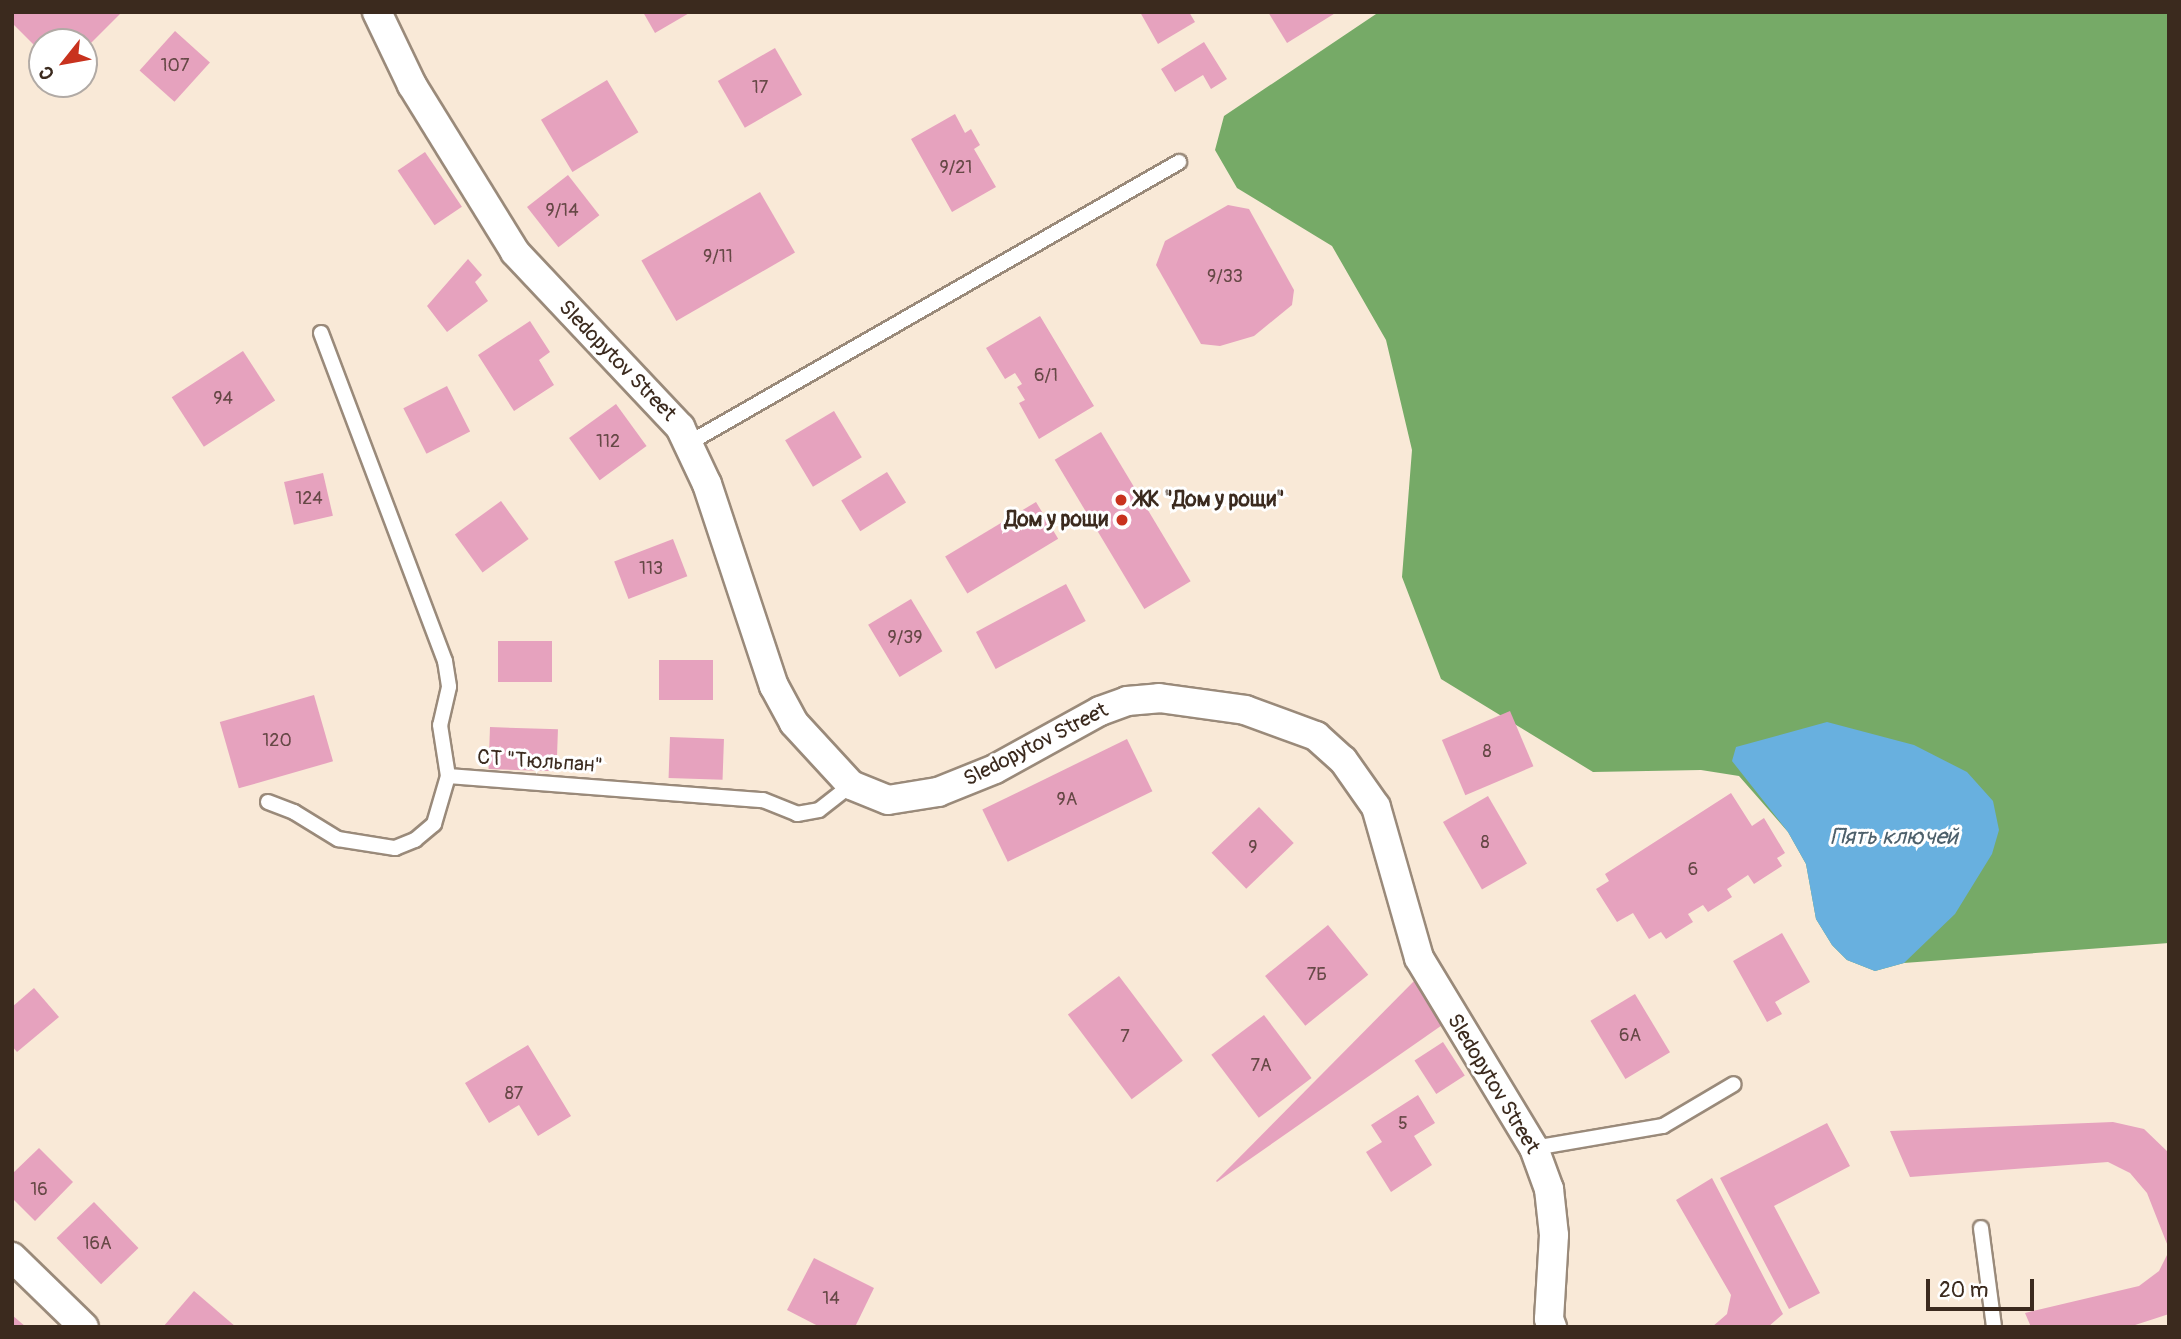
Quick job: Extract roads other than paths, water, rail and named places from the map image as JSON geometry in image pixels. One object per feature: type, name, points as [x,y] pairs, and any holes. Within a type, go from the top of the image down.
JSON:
[{"type":"street","name":"Sledopytov Street","points":[[377,12],[412,85],[515,252],[680,427],[689,443],[774,686],[794,723],[851,785],[888,800],[938,792],[995,769],[1127,701],[1159,698],[1245,710],[1316,736],[1361,782],[1376,807],[1419,958],[1534,1148],[1549,1189],[1554,1236],[1549,1319],[1552,1327]]},
{"type":"street","points":[[12,1256],[84,1327]]},
{"type":"lane","points":[[689,443],[1179,162]]},
{"type":"lane","points":[[321,332],[445,662],[449,687],[440,725],[448,776]]},
{"type":"lane","name":"СТ \"Тюльпан\"","points":[[268,802],[294,811],[338,839],[394,848],[415,840],[434,824],[448,776],[763,800],[797,814],[819,810],[851,785]]},
{"type":"lane","points":[[1534,1148],[1662,1126],[1734,1084]]},
{"type":"lane","points":[[1981,1228],[1994,1327]]},
{"type":"water","name":"Пять ключей","points":[[1827,722],[1914,745],[1967,772],[1993,801],[1999,830],[1992,854],[1955,914],[1904,963],[1875,971],[1847,960],[1832,945],[1816,919],[1806,864],[1788,832],[1732,761],[1736,747]]},
{"type":"place","name":"ЖК \"Дом у рощи\"","points":[[1121,500]]},
{"type":"place","name":"Дом у рощи","points":[[1122,520]]}]
